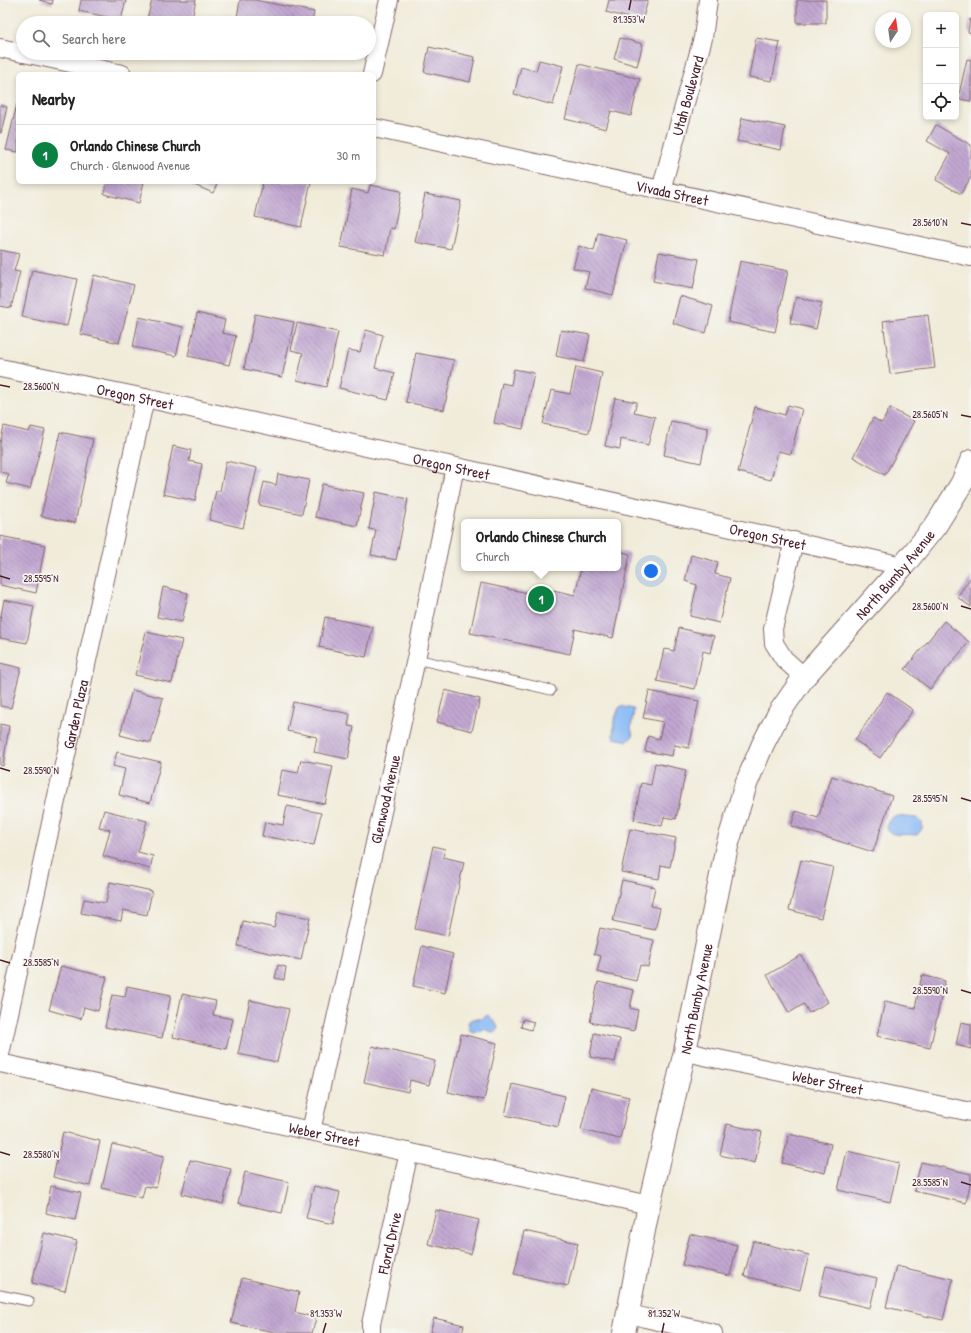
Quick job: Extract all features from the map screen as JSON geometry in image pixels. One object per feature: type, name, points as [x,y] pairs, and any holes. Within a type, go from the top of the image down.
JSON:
[{"type":"street","points":[[376,57],[389,0]]},
{"type":"street","name":"Utah Boulevard","points":[[661,190],[703,38],[708,0]]},
{"type":"street","points":[[0,48],[16,51]]},
{"type":"street","points":[[57,60],[113,72]]},
{"type":"street","points":[[372,72],[375,60]]},
{"type":"street","name":"Vivada Street","points":[[376,128],[971,256]]},
{"type":"street","name":"Oregon Street","points":[[0,368],[145,398],[904,566]]},
{"type":"street","name":"Garden Plaza","points":[[0,1054],[145,398]]},
{"type":"street","name":"North Bumby Avenue","points":[[626,1323],[650,1205],[685,1051],[727,846],[746,784],[763,744],[779,713],[804,677],[904,566],[936,525],[962,483],[971,461]]},
{"type":"street","name":"Glenwood Avenue","points":[[311,1131],[416,659],[455,467]]},
{"type":"street","points":[[794,541],[773,629],[774,644],[784,659],[804,677]]},
{"type":"street","name":"Weber Street","points":[[685,1051],[971,1112]]},
{"type":"street","name":"Weber Street","points":[[0,1063],[650,1205]]},
{"type":"street","name":"Floral Drive","points":[[371,1333],[371,1324],[409,1152]]},
{"type":"street","points":[[626,1323],[645,1318],[713,1333]]},
{"type":"lane","points":[[416,659],[551,690]]},
{"type":"lane","points":[[0,1295],[29,1302]]},
{"type":"water","points":[[621,706],[634,710],[631,728],[633,736],[628,741],[613,737],[614,721]]},
{"type":"water","points":[[896,816],[917,818],[922,823],[922,829],[917,835],[894,834],[890,832],[887,828],[888,822]]},
{"type":"water","points":[[488,1015],[498,1026],[496,1032],[485,1029],[474,1033],[470,1031],[468,1022],[472,1019],[481,1019]]},
{"type":"building","points":[[39,0],[53,0],[52,4]]},
{"type":"building","points":[[81,0],[126,0],[122,16],[102,16],[79,11]]},
{"type":"building","points":[[152,0],[196,0],[193,16],[148,16]]},
{"type":"building","points":[[240,0],[255,0],[314,12],[313,16],[237,16]]},
{"type":"building","points":[[609,0],[648,0],[642,21],[606,12]]},
{"type":"building","points":[[797,0],[826,0],[826,23],[797,23]]},
{"type":"building","points":[[971,19],[971,33],[968,32]]},
{"type":"building","points":[[620,38],[643,44],[637,66],[614,59]]},
{"type":"building","points":[[756,38],[780,42],[772,81],[749,77]]},
{"type":"building","points":[[429,47],[475,57],[470,82],[424,72]]},
{"type":"building","points":[[967,59],[971,60],[971,101],[959,99]]},
{"type":"building","points":[[539,60],[563,66],[553,105],[514,94],[521,67],[536,71]]},
{"type":"building","points":[[579,64],[640,79],[631,116],[611,111],[606,129],[565,119]]},
{"type":"building","points":[[0,105],[7,107],[1,133],[0,133]]},
{"type":"building","points":[[16,108],[16,152],[6,150]]},
{"type":"building","points":[[742,118],[785,127],[781,150],[737,141]]},
{"type":"building","points":[[936,125],[971,145],[971,177],[961,194],[936,180],[950,154],[927,141]]},
{"type":"building","points":[[106,184],[144,184],[139,203],[104,194]]},
{"type":"building","points":[[192,184],[217,184],[213,193]]},
{"type":"building","points":[[263,184],[311,184],[301,227],[255,217]]},
{"type":"building","points":[[370,185],[401,191],[394,229],[390,228],[385,255],[341,247],[352,189],[368,193]]},
{"type":"building","points":[[425,194],[461,201],[451,249],[415,242]]},
{"type":"building","points":[[598,233],[627,240],[613,295],[585,288],[589,272],[573,268],[579,246],[594,251]]},
{"type":"building","points":[[0,250],[19,254],[14,271],[20,272],[11,308],[0,306]]},
{"type":"building","points":[[659,252],[699,259],[693,289],[653,281]]},
{"type":"building","points":[[740,261],[788,271],[775,332],[728,322]]},
{"type":"building","points":[[32,270],[77,279],[67,326],[22,317]]},
{"type":"building","points":[[94,275],[134,285],[119,343],[80,334]]},
{"type":"building","points":[[680,296],[713,306],[706,333],[673,323]]},
{"type":"building","points":[[796,297],[822,303],[816,329],[790,323]]},
{"type":"building","points":[[197,313],[225,320],[222,333],[236,336],[229,365],[188,356]]},
{"type":"building","points":[[255,314],[294,322],[282,377],[244,369]]},
{"type":"building","points":[[928,315],[935,368],[890,374],[883,321]]},
{"type":"building","points":[[139,317],[183,327],[176,356],[133,347]]},
{"type":"building","points":[[297,323],[338,332],[326,387],[297,380],[303,353],[291,350]]},
{"type":"building","points":[[366,330],[383,335],[375,368],[395,373],[388,400],[339,388],[348,350],[360,352]]},
{"type":"building","points":[[561,330],[590,335],[584,362],[556,356]]},
{"type":"building","points":[[416,353],[454,360],[444,410],[406,402]]},
{"type":"building","points":[[576,367],[602,373],[589,433],[543,424],[551,390],[570,394]]},
{"type":"building","points":[[514,369],[534,373],[523,429],[494,423],[502,383],[511,385]]},
{"type":"building","points":[[615,398],[637,402],[634,412],[655,417],[648,445],[621,439],[620,449],[605,446]]},
{"type":"building","points":[[788,405],[802,409],[791,454],[778,451],[771,480],[738,472],[755,407],[785,415]]},
{"type":"building","points":[[890,408],[914,421],[885,475],[853,457],[873,418],[882,423]]},
{"type":"building","points":[[671,421],[708,428],[701,463],[664,455]]},
{"type":"building","points":[[4,426],[29,432],[31,427],[45,430],[30,489],[6,483],[9,474],[0,472],[0,443]]},
{"type":"building","points":[[60,432],[93,439],[75,523],[41,516]]},
{"type":"building","points":[[173,446],[191,450],[189,461],[202,464],[195,501],[163,494]]},
{"type":"building","points":[[226,461],[257,468],[243,528],[209,520],[216,491],[220,491]]},
{"type":"building","points":[[278,474],[309,480],[302,514],[259,505],[264,482],[276,485]]},
{"type":"building","points":[[322,484],[364,493],[357,526],[315,517]]},
{"type":"building","points":[[376,492],[408,499],[396,560],[371,555],[376,530],[369,529]]},
{"type":"building","points":[[0,536],[45,545],[36,593],[0,585]]},
{"type":"building","points":[[621,552],[630,554],[613,638],[575,629],[570,654],[470,633],[481,583],[551,598],[553,590],[575,595],[580,571],[621,571]]},
{"type":"building","points":[[691,555],[718,562],[715,574],[730,578],[719,623],[690,616],[697,585],[685,581]]},
{"type":"building","points":[[971,577],[971,607],[957,597]]},
{"type":"building","points":[[163,587],[188,593],[182,622],[157,617]]},
{"type":"building","points":[[4,600],[34,606],[27,643],[0,638],[0,620]]},
{"type":"building","points":[[325,617],[373,627],[366,657],[319,647]]},
{"type":"building","points":[[944,621],[969,642],[930,689],[905,669]]},
{"type":"building","points":[[679,628],[714,636],[710,653],[703,651],[695,689],[657,681],[664,649],[674,651]]},
{"type":"building","points":[[146,632],[182,640],[172,683],[135,675]]},
{"type":"building","points":[[0,663],[21,668],[11,708],[0,706]]},
{"type":"building","points":[[132,690],[163,698],[151,743],[120,735]]},
{"type":"building","points":[[445,690],[480,699],[472,731],[437,722]]},
{"type":"building","points":[[649,691],[699,701],[689,748],[674,745],[672,756],[645,751],[648,736],[659,739],[663,722],[643,718]]},
{"type":"building","points":[[887,692],[913,710],[880,758],[855,740]]},
{"type":"building","points":[[293,702],[350,714],[348,726],[354,727],[348,759],[314,752],[317,737],[287,731]]},
{"type":"building","points":[[0,724],[9,726],[3,766],[0,765]]},
{"type":"building","points":[[117,752],[161,762],[150,803],[119,795],[125,769],[113,766]]},
{"type":"building","points":[[301,760],[333,766],[325,804],[277,795],[282,770],[298,773]]},
{"type":"building","points":[[655,763],[686,770],[676,819],[664,817],[662,826],[634,820],[641,783],[651,785]]},
{"type":"building","points":[[832,776],[892,796],[873,852],[791,826],[796,811],[818,818]]},
{"type":"building","points":[[287,806],[321,813],[314,845],[262,836],[265,822],[283,825]]},
{"type":"building","points":[[104,810],[147,821],[138,852],[153,856],[150,869],[103,856],[110,830],[99,827]]},
{"type":"building","points":[[630,829],[676,838],[670,867],[661,865],[659,879],[621,872]]},
{"type":"building","points":[[433,846],[445,849],[443,857],[464,862],[448,936],[415,929]]},
{"type":"building","points":[[801,860],[833,867],[821,918],[789,910]]},
{"type":"building","points":[[622,880],[655,887],[651,906],[660,908],[655,930],[613,921]]},
{"type":"building","points":[[110,882],[152,891],[147,915],[123,910],[121,921],[81,913],[84,899],[106,903]]},
{"type":"building","points":[[278,912],[310,918],[301,960],[238,946],[243,921],[274,928]]},
{"type":"building","points":[[600,928],[654,940],[648,967],[640,965],[636,981],[597,972],[601,956],[594,954]]},
{"type":"building","points":[[422,946],[453,954],[445,993],[413,986]]},
{"type":"building","points":[[801,955],[828,1002],[809,1013],[804,1004],[789,1013],[767,975]]},
{"type":"building","points":[[278,965],[286,967],[284,980],[275,978]]},
{"type":"building","points":[[61,966],[107,977],[98,1011],[84,1007],[81,1019],[49,1010]]},
{"type":"building","points":[[922,975],[945,981],[930,1048],[877,1036],[885,1001],[915,1008]]},
{"type":"building","points":[[598,982],[634,990],[630,1008],[638,1010],[634,1031],[590,1022]]},
{"type":"building","points":[[127,986],[171,995],[162,1038],[105,1027],[112,995],[125,997]]},
{"type":"building","points":[[182,994],[216,1001],[213,1015],[233,1019],[226,1049],[173,1037]]},
{"type":"building","points":[[250,1000],[289,1009],[277,1062],[238,1054]]},
{"type":"building","points":[[523,1019],[534,1022],[531,1030],[521,1027]]},
{"type":"building","points":[[961,1022],[971,1024],[971,1049],[956,1045]]},
{"type":"building","points":[[594,1033],[620,1039],[615,1062],[590,1057]]},
{"type":"building","points":[[461,1034],[497,1043],[484,1100],[448,1092]]},
{"type":"building","points":[[372,1046],[435,1061],[429,1085],[410,1080],[408,1092],[364,1082]]},
{"type":"building","points":[[512,1084],[565,1096],[558,1127],[505,1115]]},
{"type":"building","points":[[591,1088],[629,1097],[620,1139],[581,1130]]},
{"type":"building","points":[[727,1124],[762,1132],[755,1163],[720,1155]]},
{"type":"building","points":[[63,1132],[100,1141],[90,1186],[53,1177]]},
{"type":"building","points":[[789,1134],[831,1144],[825,1173],[782,1163]]},
{"type":"building","points":[[112,1144],[164,1156],[156,1188],[145,1186],[142,1198],[102,1188]]},
{"type":"building","points":[[847,1151],[899,1163],[890,1202],[838,1190]]},
{"type":"building","points":[[190,1160],[231,1169],[223,1204],[182,1194]]},
{"type":"building","points":[[921,1162],[971,1174],[966,1203],[914,1191]]},
{"type":"building","points":[[245,1172],[289,1182],[282,1213],[238,1203]]},
{"type":"building","points":[[51,1186],[81,1193],[75,1220],[46,1213]]},
{"type":"building","points":[[314,1186],[340,1192],[333,1224],[306,1218]]},
{"type":"building","points":[[436,1210],[479,1220],[471,1254],[428,1244]]},
{"type":"building","points":[[524,1231],[578,1243],[568,1286],[514,1274]]},
{"type":"building","points":[[44,1233],[77,1241],[65,1291],[32,1283]]},
{"type":"building","points":[[690,1234],[737,1245],[730,1276],[682,1265]]},
{"type":"building","points":[[753,1241],[809,1255],[800,1290],[744,1276]]},
{"type":"building","points":[[826,1266],[877,1278],[870,1308],[819,1296]]},
{"type":"building","points":[[896,1266],[953,1279],[943,1320],[886,1307]]},
{"type":"building","points":[[242,1278],[299,1292],[295,1312],[316,1318],[312,1333],[279,1333],[231,1323]]},
{"type":"building","points":[[434,1318],[464,1325],[462,1333],[430,1333]]},
{"type":"place","name":"Orlando Chinese Church","points":[[541,599]]}]
